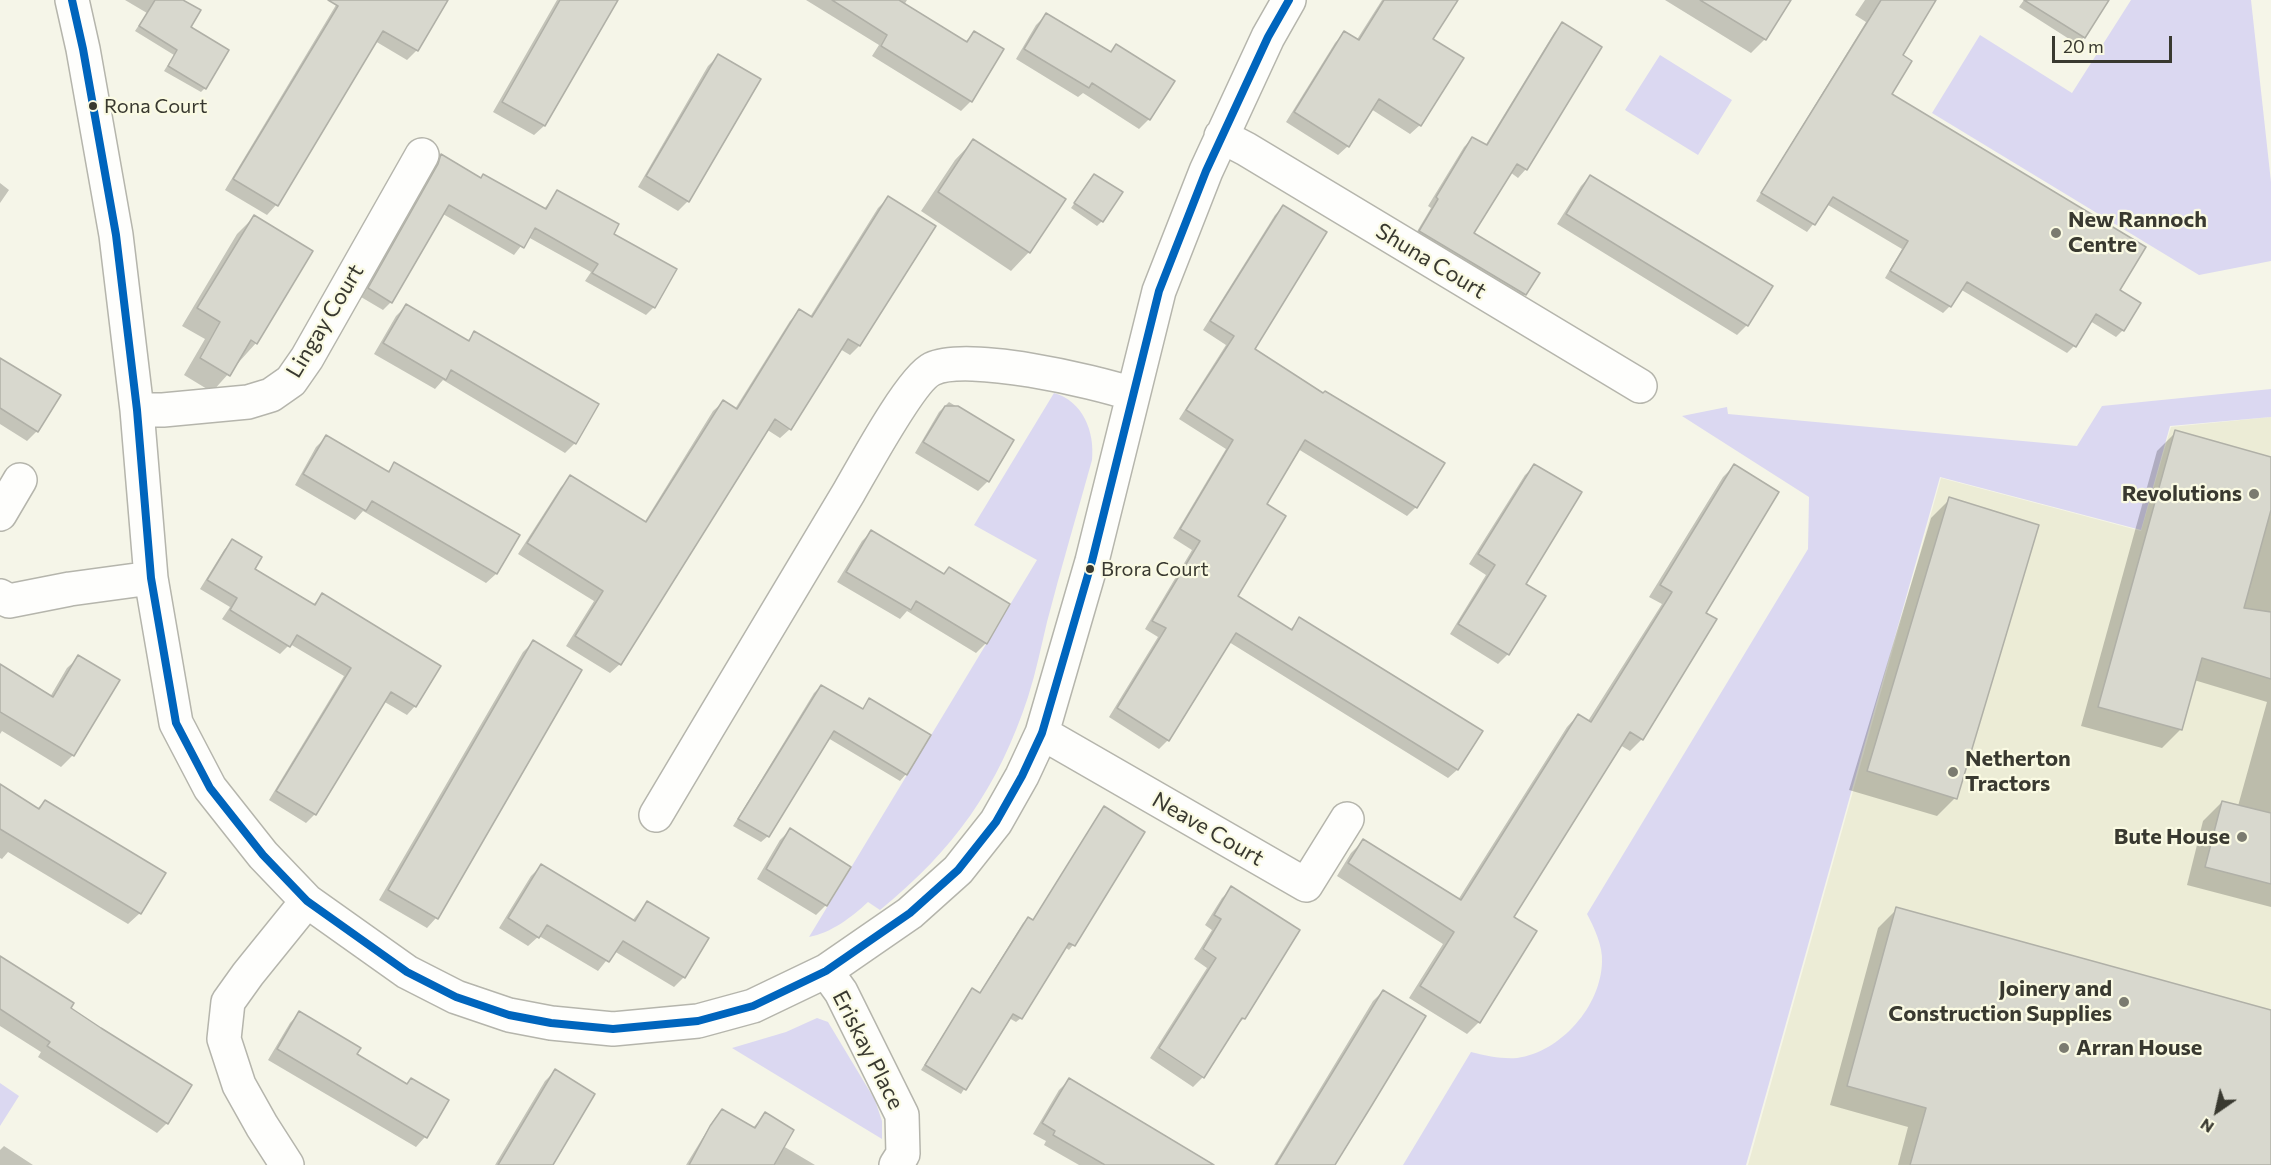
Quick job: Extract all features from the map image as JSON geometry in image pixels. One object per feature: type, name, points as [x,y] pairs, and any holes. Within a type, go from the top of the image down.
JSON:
[{"type":"street","points":[[72,0],[116,235],[137,410],[151,578],[176,723],[210,788],[263,855],[307,901],[407,972],[456,997],[509,1015],[551,1023],[613,1029],[698,1021],[753,1006],[826,971],[910,913],[958,870],[996,822],[1022,776],[1041,733],[1092,561],[1159,291],[1221,136],[1268,37],[1289,0]]},
{"type":"street","name":"Shuna Court","points":[[1221,136],[1640,386]]},
{"type":"street","name":"Lingay Court","points":[[137,410],[163,410],[248,402],[271,395],[291,381],[307,358],[422,155]]},
{"type":"street","points":[[656,815],[869,457],[915,384],[931,369],[951,364],[1006,367],[1060,375],[1132,394]]},
{"type":"street","points":[[0,514],[20,480]]},
{"type":"street","points":[[0,596],[9,601],[70,589],[151,578]]},
{"type":"street","name":"Neave Court","points":[[1041,733],[1306,885],[1347,819]]},
{"type":"street","points":[[287,1165],[239,1085],[224,1040],[228,1002],[307,901]]},
{"type":"street","name":"Eriskay Place","points":[[826,971],[841,992],[902,1115],[903,1154],[896,1165]]},
{"type":"shaded area","points":[[2131,0],[2251,0],[2271,182],[2271,261],[2199,275],[1932,113],[1980,35],[2072,93]]},
{"type":"shaded area","points":[[1660,55],[1732,100],[1698,155],[1625,110]]},
{"type":"shaded area","points":[[2271,389],[2271,417],[2170,426],[2141,530],[1940,477],[1746,1165],[1403,1165],[1471,1052],[1505,1058],[1533,1054],[1563,1037],[1586,1010],[1600,979],[1602,962],[1600,943],[1587,914],[1808,549],[1809,497],[1682,416],[1727,407],[1728,414],[2077,446],[2102,406]]},
{"type":"shaded area","points":[[1054,393],[1064,397],[1080,410],[1089,429],[1092,460],[1052,602],[1031,688],[1003,760],[971,815],[930,864],[906,887],[880,910],[868,902],[841,924],[809,937],[1037,560],[974,525]]},
{"type":"shaded area","points":[[2271,417],[2271,1165],[1748,1165],[1941,478],[2141,531],[2171,427]]},
{"type":"shaded area","points":[[817,1018],[828,1022],[875,1100],[882,1121],[882,1139],[732,1048],[786,1032]]},
{"type":"shaded area","points":[[0,1083],[19,1096],[0,1126]]},
{"type":"building","points":[[155,0],[183,0],[201,10],[191,27],[229,50],[206,89],[168,66],[177,50],[139,26]]},
{"type":"building","points":[[328,0],[448,0],[418,51],[383,31],[278,206],[233,179],[338,6]]},
{"type":"building","points":[[560,0],[618,0],[545,126],[502,102]]},
{"type":"building","points":[[832,0],[899,0],[967,42],[974,31],[1004,49],[972,102],[881,46],[887,35]]},
{"type":"building","points":[[1384,0],[1458,0],[1433,39],[1464,58],[1421,126],[1379,99],[1349,147],[1294,112],[1344,31],[1359,40]]},
{"type":"building","points":[[1700,0],[1791,0],[1766,40]]},
{"type":"building","points":[[1881,0],[1936,0],[1903,55],[1912,61],[1892,94],[2146,247],[2120,290],[2141,303],[2124,331],[2096,314],[2076,347],[1967,282],[1951,307],[1890,271],[1908,241],[1833,197],[1815,225],[1761,193]]},
{"type":"building","points":[[2024,0],[2109,0],[2085,38]]},
{"type":"building","points":[[1046,13],[1111,52],[1116,44],[1175,81],[1150,120],[1092,83],[1089,88],[1024,49]]},
{"type":"building","points":[[1562,22],[1602,47],[1527,170],[1517,164],[1474,233],[1540,273],[1526,295],[1419,231],[1438,199],[1436,197],[1472,137],[1487,145]]},
{"type":"building","points":[[718,54],[761,79],[689,202],[646,176]]},
{"type":"building","points":[[973,139],[1066,199],[1030,253],[938,192]]},
{"type":"building","points":[[441,154],[481,178],[483,174],[546,209],[557,190],[619,224],[614,234],[677,269],[655,308],[592,273],[598,264],[535,228],[524,248],[449,205],[392,303],[368,288],[438,164]]},
{"type":"building","points":[[1094,174],[1123,192],[1103,222],[1074,203]]},
{"type":"building","points":[[1590,175],[1773,286],[1748,326],[1566,214]]},
{"type":"building","points":[[888,196],[936,226],[860,346],[848,339],[791,430],[775,419],[621,665],[575,636],[603,591],[527,543],[570,475],[646,522],[723,400],[737,409],[799,309],[812,317]]},
{"type":"building","points":[[1283,205],[1327,232],[1255,349],[1323,393],[1325,391],[1445,463],[1417,508],[1305,440],[1267,504],[1286,516],[1238,596],[1292,630],[1299,617],[1483,731],[1458,770],[1236,633],[1169,741],[1117,708],[1166,628],[1152,621],[1200,541],[1180,529],[1233,440],[1186,410],[1234,336],[1210,321]]},
{"type":"building","points":[[254,215],[313,251],[257,344],[251,340],[230,376],[200,358],[220,322],[197,308]]},
{"type":"building","points":[[406,304],[469,341],[474,331],[599,404],[576,444],[451,370],[446,380],[383,343]]},
{"type":"building","points":[[0,358],[61,395],[38,432],[0,408]]},
{"type":"building","points":[[945,406],[958,406],[1014,440],[989,482],[923,442]]},
{"type":"building","points":[[2175,430],[2271,457],[2271,510],[2244,608],[2271,612],[2271,679],[2202,658],[2182,730],[2098,707]]},
{"type":"building","points":[[326,435],[389,472],[394,462],[520,535],[497,574],[372,501],[366,511],[303,474]]},
{"type":"building","points":[[1534,464],[1582,492],[1526,584],[1546,596],[1509,655],[1458,624],[1495,565],[1478,554]]},
{"type":"building","points":[[1734,464],[1779,492],[1706,613],[1717,619],[1643,740],[1630,732],[1514,917],[1537,931],[1480,1023],[1420,986],[1454,932],[1348,863],[1363,839],[1461,900],[1578,714],[1591,722],[1672,592],[1660,585]]},
{"type":"building","points":[[1949,497],[2039,525],[1957,799],[1867,771]]},
{"type":"building","points":[[871,530],[944,574],[949,567],[1010,604],[987,644],[916,601],[911,610],[846,572]]},
{"type":"building","points":[[232,539],[262,557],[255,569],[315,605],[322,593],[441,666],[416,707],[391,692],[316,815],[276,791],[351,668],[297,635],[290,647],[230,610],[237,598],[207,580]]},
{"type":"building","points":[[533,640],[582,670],[438,919],[388,890]]},
{"type":"building","points":[[78,655],[120,680],[74,756],[0,712],[0,664],[53,697]]},
{"type":"building","points":[[821,685],[863,709],[869,698],[931,735],[907,775],[834,731],[769,837],[738,819]]},
{"type":"building","points":[[0,784],[39,809],[45,800],[166,873],[141,914],[0,829]]},
{"type":"building","name":"Bute House","points":[[2222,801],[2271,813],[2271,884],[2205,867]]},
{"type":"building","points":[[1104,806],[1145,832],[1075,946],[1069,943],[1022,1019],[1013,1014],[966,1090],[925,1065],[972,988],[980,993],[1028,917],[1033,920]]},
{"type":"building","points":[[790,828],[851,867],[827,906],[766,869]]},
{"type":"building","points":[[541,864],[635,921],[647,901],[709,938],[685,978],[623,941],[609,962],[547,925],[539,938],[508,918]]},
{"type":"building","points":[[1231,886],[1300,930],[1245,1019],[1242,1018],[1204,1078],[1159,1048],[1216,958],[1203,949],[1221,919],[1214,915]]},
{"type":"building","name":"Arran House","points":[[1896,907],[2271,1010],[2271,1165],[1910,1165],[1926,1108],[1847,1086]]},
{"type":"building","points":[[0,956],[74,1003],[71,1008],[192,1085],[168,1124],[47,1046],[50,1042],[0,1009]]},
{"type":"building","points":[[1383,990],[1426,1016],[1372,1105],[1335,1165],[1276,1165]]},
{"type":"building","points":[[299,1011],[361,1048],[357,1054],[407,1084],[411,1078],[449,1100],[427,1138],[277,1049]]},
{"type":"building","points":[[555,1069],[595,1094],[553,1165],[498,1165]]},
{"type":"building","points":[[1069,1078],[1214,1165],[1105,1165],[1053,1135],[1055,1131],[1042,1123]]},
{"type":"building","points":[[722,1109],[755,1128],[765,1112],[794,1130],[774,1165],[689,1165]]},
{"type":"transit line","points":[[72,0],[116,235],[137,410],[151,578],[176,723],[210,788],[263,855],[307,901],[407,972],[456,997],[509,1015],[551,1023],[613,1029],[698,1021],[753,1006],[826,971],[910,913],[958,870],[996,822],[1022,776],[1042,733],[1092,561],[1159,291],[1206,171],[1268,37],[1289,0]]},
{"type":"place","name":"Rona Court","points":[[93,106]]},
{"type":"place","name":"New Rannoch Centre","points":[[2056,233]]},
{"type":"place","name":"Revolutions","points":[[2254,494]]},
{"type":"place","name":"Brora Court","points":[[1090,569]]},
{"type":"place","name":"Netherton Tractors","points":[[1953,772]]},
{"type":"place","name":"Bute House","points":[[2242,837]]},
{"type":"place","name":"Joinery and Construction Supplies","points":[[2124,1002]]},
{"type":"place","name":"Arran House","points":[[2064,1048]]}]
